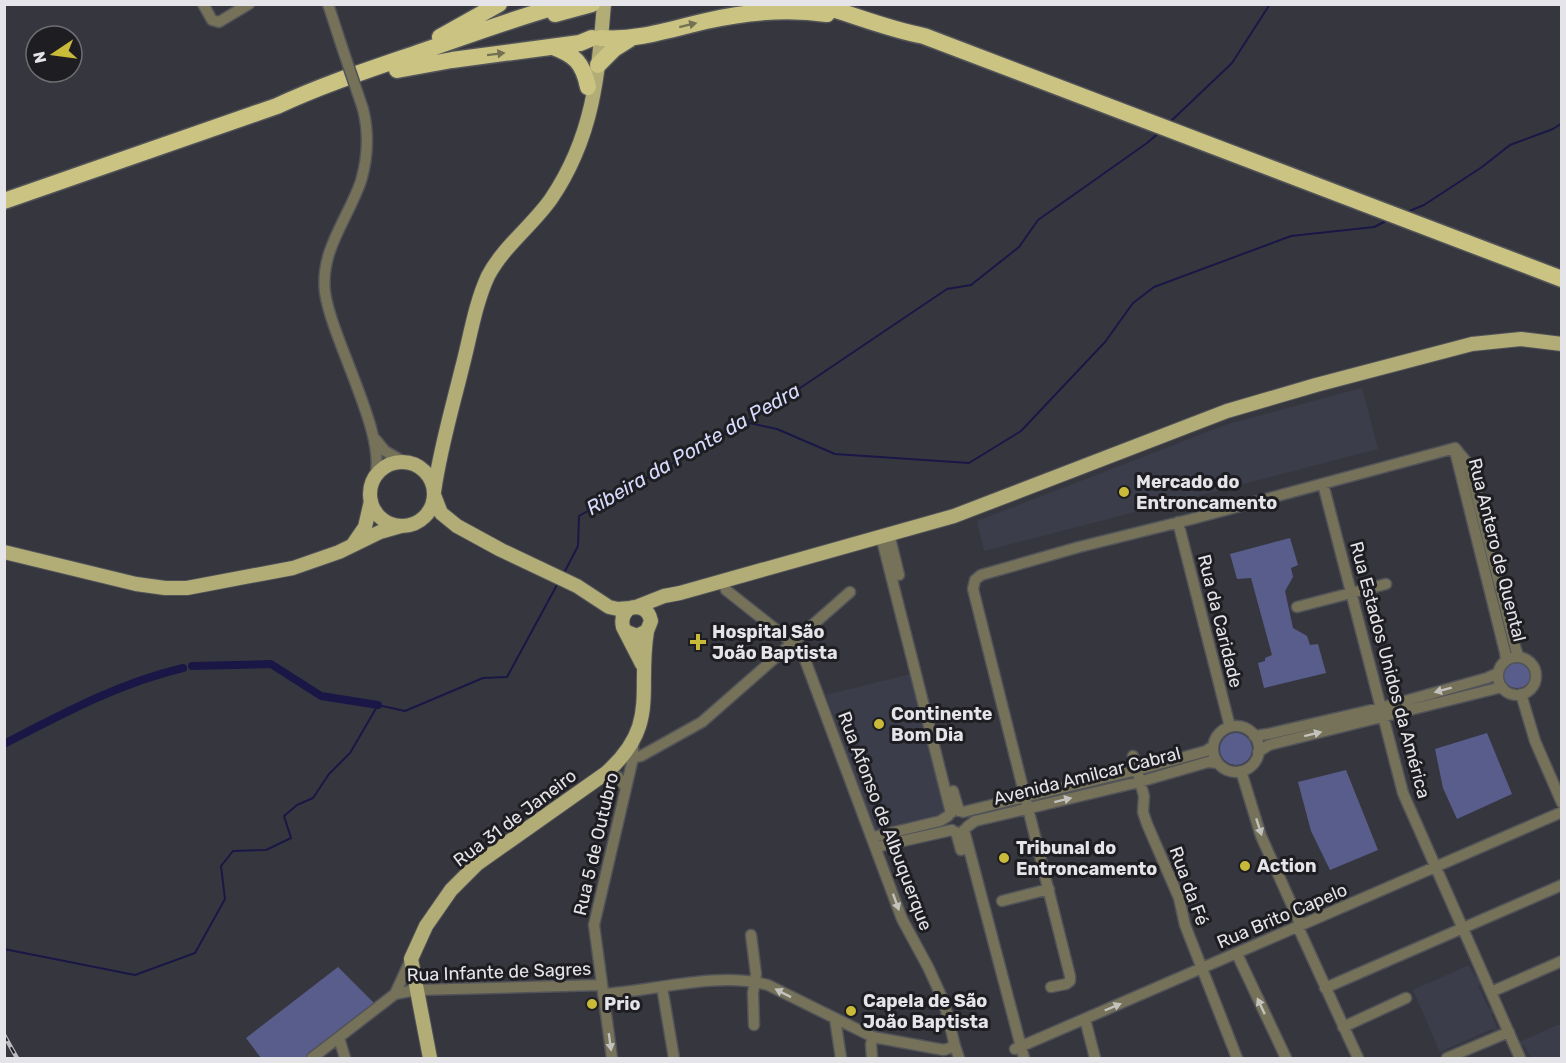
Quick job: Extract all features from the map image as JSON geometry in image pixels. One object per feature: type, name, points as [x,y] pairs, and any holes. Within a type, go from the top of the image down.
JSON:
[{"type":"highway","points":[[400,64],[499,4]]},
{"type":"highway","points":[[400,64],[566,4]]},
{"type":"highway","points":[[4,201],[277,106],[302,94],[594,4]]},
{"type":"highway","points":[[816,4],[924,36],[1562,279]]},
{"type":"highway","points":[[855,5],[907,24],[924,36]]},
{"type":"highway","points":[[598,65],[614,49],[631,39],[709,20],[771,11],[810,12],[875,22]]},
{"type":"highway","points":[[400,64],[452,60],[580,43],[597,31],[631,39]]},
{"type":"highway","points":[[552,47],[567,52],[577,60],[584,72],[588,87]]},
{"type":"main road","points":[[415,524],[427,514],[433,504],[443,440],[488,277],[498,260],[550,200],[573,160],[587,128],[598,65],[594,4]]},
{"type":"main road","points":[[573,160],[604,4]]},
{"type":"main road","points":[[408,463],[420,468],[428,476],[441,513],[457,526],[609,607],[618,609],[633,607],[664,596],[954,516],[1227,411],[1316,385],[1472,344],[1521,339],[1562,344]]},
{"type":"main road","points":[[348,548],[364,532],[374,479],[386,466],[419,463],[430,458],[438,450],[443,440]]},
{"type":"main road","points":[[371,501],[375,512],[381,519],[392,525],[401,526]]},
{"type":"main road","points":[[4,552],[126,582],[175,588],[203,586],[279,572],[310,563],[380,532],[401,526],[437,521],[457,526]]},
{"type":"main road","points":[[575,589],[625,630],[637,636],[649,626],[660,607],[680,593]]},
{"type":"main road","points":[[633,607],[646,610],[649,626],[642,719],[633,743]]},
{"type":"main road","points":[[633,607],[623,616],[625,630],[644,669]]},
{"type":"main road","name":"Rua 31 de Janeiro","points":[[411,959],[426,926],[452,890],[477,864],[606,773],[633,743]]},
{"type":"main road","points":[[411,959],[430,1059]]},
{"type":"street","points":[[203,4],[212,20],[219,22],[249,4]]},
{"type":"street","points":[[328,4],[363,109],[368,136],[365,165],[357,189],[333,240],[326,263],[324,281],[333,321],[371,429],[377,442],[385,451],[408,463]]},
{"type":"street","points":[[371,429],[377,460],[374,479]]},
{"type":"street","points":[[1051,987],[1065,984],[1070,981],[1070,976],[973,589],[975,580],[981,575],[1068,550],[1455,448]]},
{"type":"street","name":"Rua Antero de Quental","points":[[1455,448],[1469,465],[1519,657]]},
{"type":"street","name":"Rua Antero de Quental","points":[[1455,448],[1506,660]]},
{"type":"street","name":"Rua Estados Unidos da América","points":[[1323,484],[1403,793],[1520,1059]]},
{"type":"street","name":"Rua da Caridade","points":[[1178,522],[1230,727]]},
{"type":"street","points":[[889,552],[910,528]]},
{"type":"street","points":[[885,535],[955,813]]},
{"type":"street","points":[[866,542],[889,552]]},
{"type":"street","points":[[723,581],[726,590],[793,643]]},
{"type":"street","points":[[1297,607],[1386,584]]},
{"type":"street","points":[[633,758],[641,756],[702,722],[850,592]]},
{"type":"street","name":"Rua Afonso de Albuquerque","points":[[793,643],[804,657],[902,919],[944,1002],[949,1052],[959,1059]]},
{"type":"street","points":[[1258,753],[1254,736],[1243,728],[1230,727],[1219,734],[1213,746],[1217,763],[1228,771],[1241,771],[1252,764],[1258,753],[1269,745],[1487,678],[1498,673],[1506,660],[1519,657],[1531,663],[1536,675],[1532,687],[1521,694],[1511,693],[1502,687],[1498,673]]},
{"type":"street","points":[[1254,736],[1502,687]]},
{"type":"street","points":[[1521,694],[1535,741],[1562,802]]},
{"type":"street","name":"Rua 5 de Outubro","points":[[612,1059],[594,925],[633,758],[633,743]]},
{"type":"street","name":"Avenida Amilcar Cabral","points":[[1138,776],[1213,746]]},
{"type":"street","name":"Rua da Fé","points":[[1133,756],[1144,796],[1143,812],[1147,824],[1179,898],[1185,925],[1237,1059]]},
{"type":"street","name":"Avenida Amilcar Cabral","points":[[874,842],[960,830],[975,821],[1027,803],[1138,776],[1208,762],[1217,763]]},
{"type":"street","points":[[1241,771],[1262,836],[1299,921],[1298,927],[1358,1059]]},
{"type":"street","points":[[606,773],[618,777],[626,788]]},
{"type":"street","name":"Avenida Amilcar Cabral","points":[[874,842],[940,821],[955,813],[1027,803]]},
{"type":"street","name":"Rua Brito Capelo","points":[[1019,1053],[1085,1019],[1562,812]]},
{"type":"street","points":[[955,813],[947,822],[960,830]]},
{"type":"street","points":[[955,813],[967,817],[960,830],[1019,1053]]},
{"type":"street","points":[[1325,988],[1562,885]]},
{"type":"street","points":[[1002,902],[1049,889]]},
{"type":"street","points":[[751,935],[756,974],[754,1025]]},
{"type":"street","points":[[1237,954],[1286,1059]]},
{"type":"street","name":"Rua 31 de Janeiro","points":[[395,994],[411,959]]},
{"type":"street","points":[[1491,992],[1562,961]]},
{"type":"street","points":[[754,981],[768,985],[873,1037],[949,1052]]},
{"type":"street","name":"Rua Infante de Sagres","points":[[312,1059],[395,994],[416,990],[602,989],[662,987],[697,982],[754,981]]},
{"type":"street","points":[[662,987],[674,1059]]},
{"type":"street","points":[[1343,1026],[1406,998]]},
{"type":"street","points":[[835,1019],[841,1059]]},
{"type":"street","points":[[1085,1019],[1095,1059]]},
{"type":"street","points":[[1448,1059],[1509,1032]]},
{"type":"street","points":[[872,1059],[873,1037]]},
{"type":"street","points":[[339,1038],[345,1059]]},
{"type":"shaded area","points":[[1362,388],[1378,449],[984,551],[977,521],[1228,424]]},
{"type":"shaded area","points":[[1290,538],[1298,565],[1291,568],[1293,577],[1285,591],[1293,628],[1307,636],[1310,645],[1318,644],[1326,673],[1264,688],[1258,663],[1272,655],[1251,578],[1237,579],[1230,554]]},
{"type":"shaded area","points":[[1517,660],[1527,664],[1531,674],[1527,684],[1517,688],[1507,684],[1503,674],[1507,664]]},
{"type":"shaded area","points":[[911,674],[936,769],[944,813],[874,830],[826,695]]},
{"type":"shaded area","points":[[1236,733],[1248,737],[1252,749],[1248,761],[1236,765],[1224,761],[1220,749],[1224,737]]},
{"type":"shaded area","points":[[1487,733],[1512,794],[1457,819],[1443,788],[1435,749]]},
{"type":"shaded area","points":[[1346,770],[1378,850],[1330,870],[1311,831],[1298,782]]},
{"type":"shaded area","points":[[1469,965],[1475,977],[1480,975],[1484,983],[1478,986],[1489,1009],[1494,1007],[1496,1012],[1491,1014],[1498,1030],[1503,1028],[1497,1033],[1492,1029],[1440,1052],[1413,990]]},
{"type":"shaded area","points":[[338,967],[376,1005],[307,1058],[261,1058],[246,1038]]},
{"type":"shaded area","points":[[1561,1025],[1561,1058],[1531,1058],[1524,1045],[1519,1047],[1517,1043]]},
{"type":"waterway","name":"Ribeira da Ponte da Pedra","points":[[1170,122],[1232,63],[1270,4]]},
{"type":"waterway","points":[[1407,212],[1424,205],[1482,167],[1510,145],[1553,129],[1562,123]]},
{"type":"waterway","name":"Ribeira da Ponte da Pedra","points":[[564,573],[578,546],[579,516],[769,409],[947,289],[971,285],[1019,247],[1038,220],[1160,132]]},
{"type":"waterway","points":[[745,422],[777,429],[835,454],[969,463],[1021,431],[1105,342],[1133,303],[1154,287],[1291,236],[1374,227],[1388,220]]},
{"type":"waterway","name":"Ribeira da Ponte da Pedra","points":[[4,949],[135,975],[195,953],[225,899],[221,866],[233,851],[266,850],[291,838],[284,816],[297,805],[313,798],[329,774],[350,753],[378,705],[405,711],[483,678],[507,677],[558,583]]},
{"type":"waterway","points":[[192,666],[271,664],[321,696],[378,705]]},
{"type":"waterway","points":[[4,744],[114,691],[159,674],[183,668]]},
{"type":"railway","points":[[4,1035],[17,1058]]},
{"type":"place","name":"Mercado do Entroncamento","points":[[1124,492]]},
{"type":"place","name":"Hospital São João Baptista","points":[[698,642]]},
{"type":"place","name":"Continente Bom Dia","points":[[879,724]]},
{"type":"place","name":"Tribunal do Entroncamento","points":[[1004,858]]},
{"type":"place","name":"Action","points":[[1245,866]]},
{"type":"place","name":"Prio","points":[[592,1004]]},
{"type":"place","name":"Capela de São João Baptista","points":[[851,1011]]}]
